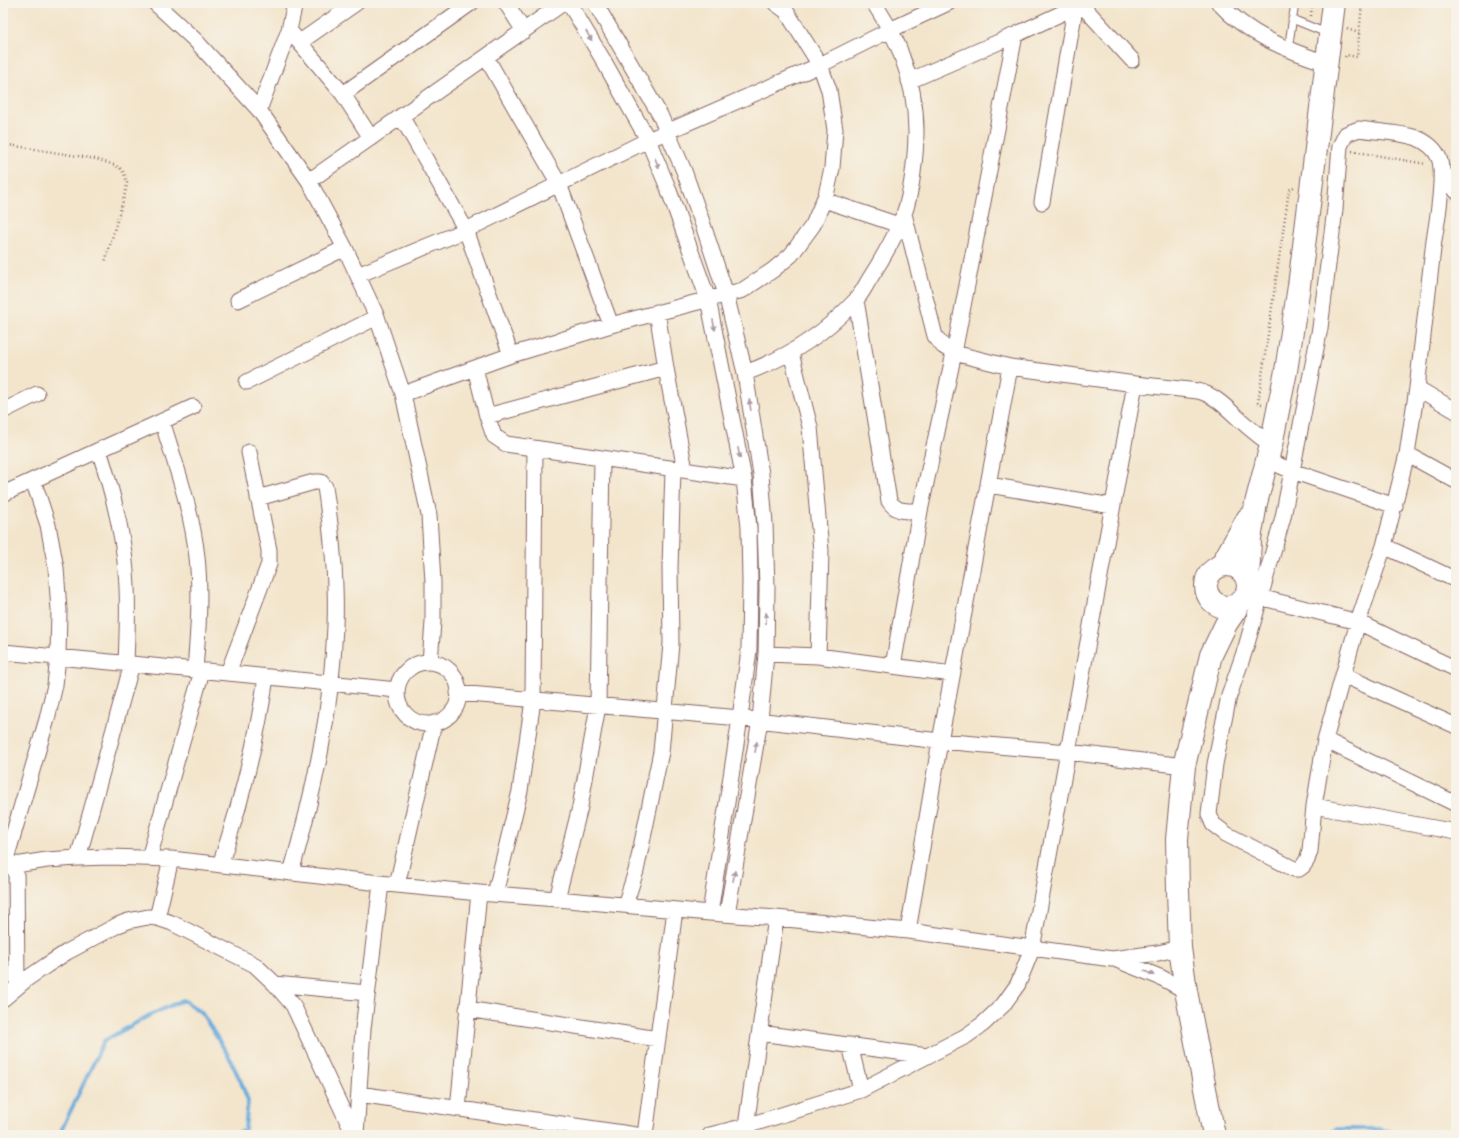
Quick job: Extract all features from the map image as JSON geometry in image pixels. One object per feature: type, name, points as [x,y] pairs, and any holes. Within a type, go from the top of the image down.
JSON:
[{"type":"main road","points":[[1214,1134],[1186,991],[1180,948],[1178,839],[1184,766],[1211,655],[1226,624],[1249,594],[1250,539],[1256,503],[1269,453],[1286,371],[1299,286],[1334,3]]},
{"type":"main road","points":[[1211,655],[1211,622],[1209,598],[1206,585],[1207,578],[1221,566],[1240,535],[1256,503]]},
{"type":"main road","points":[[1221,566],[1227,565],[1238,568],[1242,571],[1249,594]]},
{"type":"main road","points":[[1209,598],[1214,603],[1227,608],[1234,606],[1249,594]]},
{"type":"street","points":[[155,3],[195,40],[258,110],[309,181],[345,248],[377,317],[403,394],[429,515],[433,609],[430,662]]},
{"type":"street","points":[[258,110],[289,30],[295,3]]},
{"type":"street","points":[[300,42],[356,3]]},
{"type":"street","points":[[343,94],[471,3]]},
{"type":"street","points":[[506,3],[524,31]]},
{"type":"street","points":[[309,181],[563,3]]},
{"type":"street","points":[[569,3],[648,140],[668,188],[708,299],[744,479],[749,528],[749,650],[710,914]]},
{"type":"street","points":[[595,3],[660,115],[684,171],[701,219],[726,294],[745,373],[761,474],[765,524],[767,588],[766,654],[760,720],[727,914]]},
{"type":"street","points":[[403,394],[511,356],[611,325],[744,290],[773,270],[791,255],[813,225],[824,200],[832,168],[835,130],[829,90],[820,65],[786,11],[775,3]]},
{"type":"street","points":[[745,373],[767,365],[791,353],[822,331],[856,300],[877,267],[902,219],[913,172],[916,130],[914,105],[901,54],[890,30],[874,3]]},
{"type":"street","points":[[358,274],[466,230],[667,131],[820,65],[948,3]]},
{"type":"street","points":[[1219,3],[1224,9],[1253,31],[1288,50],[1327,63]]},
{"type":"street","points":[[909,81],[1015,36],[1077,4]]},
{"type":"street","points":[[1077,4],[1132,60]]},
{"type":"street","points":[[1042,202],[1077,4]]},
{"type":"street","points":[[289,30],[343,94],[370,138]]},
{"type":"street","points":[[893,666],[920,511],[954,353],[1015,36]]},
{"type":"street","points":[[486,57],[559,184],[611,325]]},
{"type":"street","points":[[401,116],[466,230],[511,356]]},
{"type":"street","points":[[1359,129],[1416,138],[1427,143],[1434,149],[1439,158],[1441,168],[1438,218],[1434,240],[1417,388],[1407,454],[1384,546],[1358,622],[1325,740],[1314,806],[1310,851],[1303,866],[1299,869],[1294,869],[1226,834],[1213,824],[1209,814],[1215,764],[1223,719],[1229,696],[1246,647],[1249,594],[1284,517],[1320,328],[1342,140],[1346,134],[1359,129]]},
{"type":"street","points":[[1441,168],[1456,191]]},
{"type":"street","points":[[824,200],[902,219]]},
{"type":"street","points":[[902,219],[935,336],[943,346],[954,353],[1010,367],[1205,392],[1214,397],[1246,425],[1269,453],[1292,471],[1395,506]]},
{"type":"street","points":[[238,300],[345,248]]},
{"type":"street","points":[[856,300],[889,501],[898,510],[920,511]]},
{"type":"street","points":[[625,905],[636,871],[661,752],[671,644],[670,567],[679,470],[657,312]]},
{"type":"street","points":[[247,382],[377,317]]},
{"type":"street","points":[[791,353],[810,427],[821,551],[818,656]]},
{"type":"street","points":[[908,932],[952,674],[989,485],[1010,367]]},
{"type":"street","points":[[475,368],[494,436],[498,440],[512,446],[744,479]]},
{"type":"street","points":[[488,416],[666,368]]},
{"type":"street","points":[[710,1135],[746,1126],[861,1090],[966,1036],[978,1028],[1003,1005],[1018,984],[1032,949],[1135,384]]},
{"type":"street","points":[[1417,388],[1456,411]]},
{"type":"street","points":[[3,411],[37,394]]},
{"type":"street","points":[[3,494],[193,407]]},
{"type":"street","points":[[148,858],[199,670],[197,556],[184,493],[162,422]]},
{"type":"street","points":[[495,894],[520,791],[533,700],[535,449]]},
{"type":"street","points":[[78,858],[129,664],[128,598],[123,546],[114,498],[98,450]]},
{"type":"street","points":[[228,673],[269,564],[269,550],[249,452]]},
{"type":"street","points":[[1407,454],[1456,481]]},
{"type":"street","points":[[557,899],[580,807],[598,706],[602,459]]},
{"type":"street","points":[[17,987],[8,866],[47,719],[55,685],[58,657],[59,610],[56,568],[48,525],[33,480]]},
{"type":"street","points":[[258,498],[321,482],[325,487],[332,539],[336,595],[331,684],[315,781],[291,873]]},
{"type":"street","points":[[989,485],[1112,506]]},
{"type":"street","points":[[1384,546],[1454,575]]},
{"type":"street","points":[[1249,594],[1358,622],[1456,669]]},
{"type":"street","points":[[3,652],[397,690]]},
{"type":"street","points":[[766,654],[818,656],[952,674]]},
{"type":"street","points":[[430,662],[439,664],[447,669],[457,684],[458,693],[456,704],[452,712],[444,719],[434,723],[424,724],[414,721],[406,715],[400,707],[397,697],[397,690],[400,678],[406,671],[421,663],[430,662]]},
{"type":"street","points":[[1343,675],[1456,726]]},
{"type":"street","points":[[220,865],[247,779],[255,745],[266,677]]},
{"type":"street","points":[[458,693],[760,720],[940,741],[1068,752],[1184,766]]},
{"type":"street","points":[[397,886],[434,723]]},
{"type":"street","points":[[1325,740],[1456,804]]},
{"type":"street","points":[[1314,806],[1454,827]]},
{"type":"street","points":[[8,866],[78,858],[148,858],[397,886],[625,905],[710,914],[776,918],[908,932],[1112,959],[1162,978],[1186,991]]},
{"type":"street","points":[[157,918],[171,860]]},
{"type":"street","points":[[355,1135],[363,1029],[381,884]]},
{"type":"street","points":[[458,1109],[479,893]]},
{"type":"street","points":[[645,1135],[675,910]]},
{"type":"street","points":[[3,998],[67,952],[118,925],[148,917],[157,918],[172,923],[255,965],[275,984],[293,1005],[355,1135]]},
{"type":"street","points":[[746,1126],[776,918]]},
{"type":"street","points":[[1112,959],[1158,953],[1180,948]]},
{"type":"street","points":[[275,984],[367,993]]},
{"type":"street","points":[[468,1009],[658,1039]]},
{"type":"street","points":[[760,1033],[927,1056]]},
{"type":"street","points":[[850,1045],[861,1090]]},
{"type":"street","points":[[359,1094],[636,1135]]},
{"type":"lane","points":[[1288,50],[1295,3]]},
{"type":"lane","points":[[1292,19],[1331,34]]},
{"type":"path","points":[[1310,26],[1312,3]]},
{"type":"path","points":[[3,144],[96,159],[114,164],[121,169],[127,183],[126,190],[105,262]]},
{"type":"path","points":[[1340,150],[1388,156],[1441,168]]},
{"type":"path","points":[[1258,403],[1289,190],[1295,187],[1296,179]]},
{"type":"waterway","points":[[59,1135],[104,1041],[150,1015],[183,1000],[201,1012],[228,1055],[241,1082],[248,1101],[245,1129],[234,1135]]},
{"type":"waterway","points":[[1328,1135],[1337,1129],[1378,1129],[1406,1135]]}]
